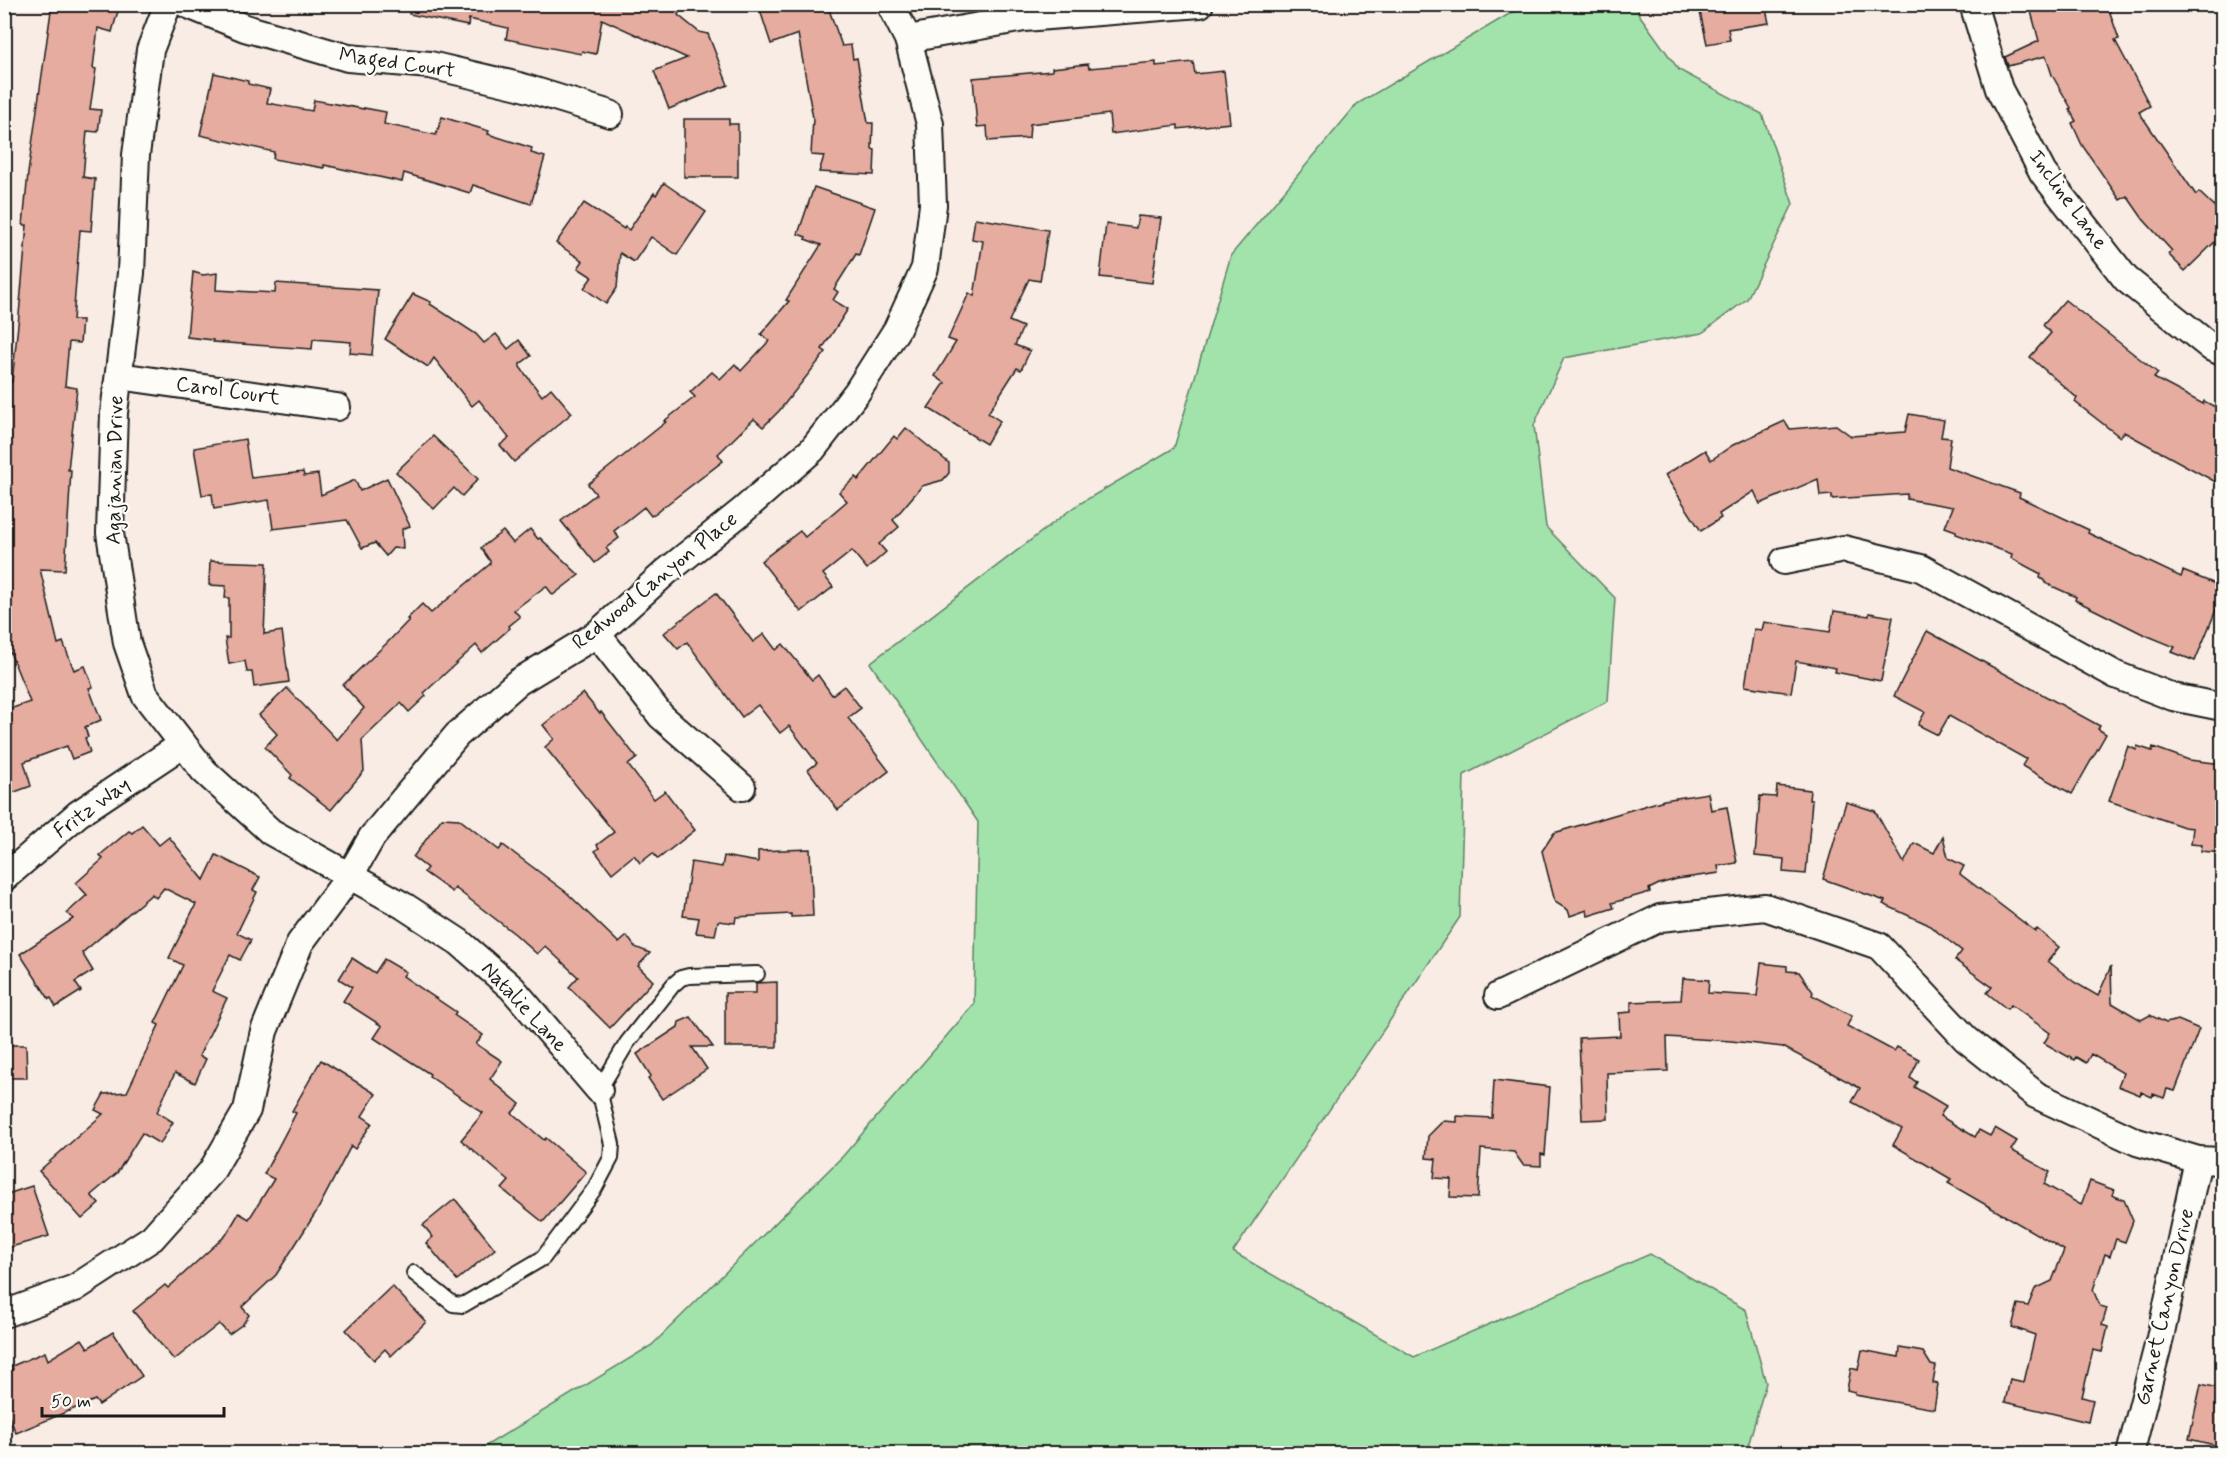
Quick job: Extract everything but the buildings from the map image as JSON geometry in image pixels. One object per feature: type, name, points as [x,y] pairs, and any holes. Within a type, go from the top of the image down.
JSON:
[{"type":"street","name":"Agajanian Drive","points":[[168,4],[150,50],[136,155],[131,273],[114,413],[110,533],[127,643],[145,695],[204,771],[271,832],[349,877]]},
{"type":"street","name":"Maged Court","points":[[186,4],[245,28],[348,58],[430,65],[519,86],[610,114]]},
{"type":"street","name":"Redwood Canyon Place","points":[[4,1314],[75,1287],[152,1238],[211,1172],[247,1110],[264,1031],[300,943],[349,877],[372,837],[456,735],[518,682],[597,633],[812,450],[857,392],[897,329],[924,268],[933,204],[930,124],[908,39],[890,4]]},
{"type":"street","points":[[908,39],[1024,18],[1200,4]]},
{"type":"street","name":"Incline Lane","points":[[1973,4],[1999,89],[2043,173],[2126,279],[2212,348],[2223,352]]},
{"type":"street","name":"Carol Court","points":[[119,376],[337,407]]},
{"type":"street","points":[[1784,561],[1844,549],[1921,568],[2116,675],[2173,697],[2223,707]]},
{"type":"street","points":[[597,633],[661,716],[741,787]]},
{"type":"street","name":"Fritz Way","points":[[4,878],[78,814],[183,744]]},
{"type":"street","name":"Natalie Lane","points":[[349,877],[404,906],[459,942],[512,988],[599,1090]]},
{"type":"street","points":[[1498,996],[1660,918],[1765,908],[1879,946],[1966,1040],[2036,1095],[2137,1142],[2210,1160]]},
{"type":"street","name":"Garnet Canyon Drive","points":[[2130,1454],[2210,1160]]},
{"type":"lane","points":[[414,1273],[453,1304],[463,1305],[543,1258],[595,1188],[611,1158],[612,1144],[599,1090],[627,1043],[681,978],[757,974]]},
{"type":"green space","points":[[1526,4],[1639,5],[1638,13],[1679,70],[1762,114],[1793,204],[1747,299],[1702,333],[1564,358],[1534,425],[1546,527],[1615,598],[1608,701],[1464,775],[1460,917],[1233,1252],[1414,1357],[1650,1254],[1746,1310],[1766,1383],[1746,1453],[474,1453],[652,1345],[843,1156],[974,1004],[978,822],[870,663],[1074,507],[1174,448],[1231,255],[1357,104]]}]
